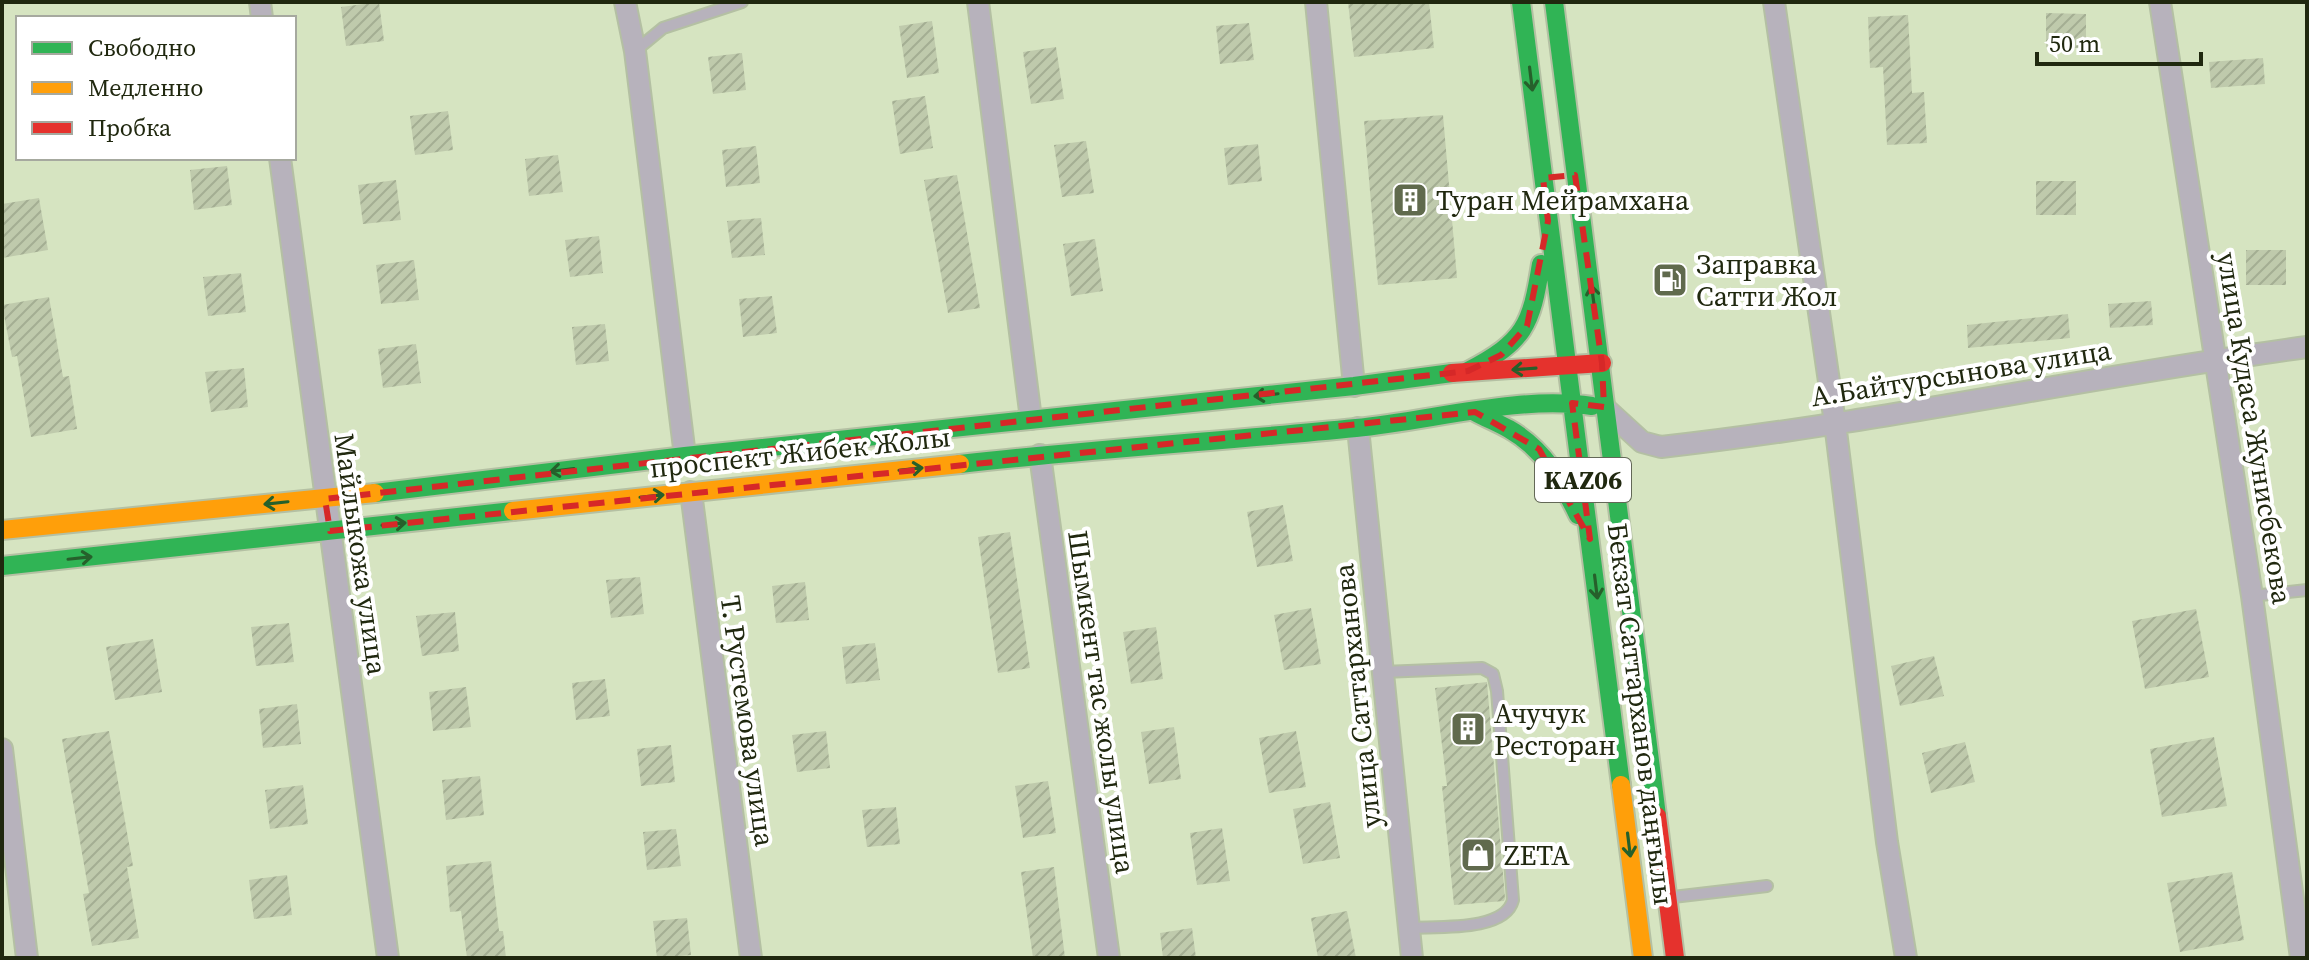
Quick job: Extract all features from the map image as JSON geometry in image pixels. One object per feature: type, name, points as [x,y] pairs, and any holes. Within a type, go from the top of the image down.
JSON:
[{"type":"street","points":[[625,2],[635,51],[685,456]]},
{"type":"street","points":[[978,2],[1031,419]]},
{"type":"street","points":[[1316,2],[1354,386]]},
{"type":"street","name":"Бекзат Саттарханов даңғылы","points":[[1521,2],[1643,958]]},
{"type":"street","name":"Бекзат Саттарханов даңғылы","points":[[1554,2],[1675,958]]},
{"type":"street","points":[[1774,2],[1835,423],[1887,842],[1906,958]]},
{"type":"street","name":"улица Кудаса Жунисбекова","points":[[2160,2],[2252,596],[2301,958]]},
{"type":"street","name":"Майлыкожа улица","points":[[280,160],[388,958]]},
{"type":"street","points":[[1543,178],[1575,175]]},
{"type":"street","points":[[1468,371],[1501,355],[1527,326],[1536,303],[1548,221]]},
{"type":"street","name":"А.Байтурсынова улица","points":[[1604,407],[1642,442],[1661,447],[1835,423],[2217,359],[2307,347]]},
{"type":"street","name":"проспект Жибек Жолы","points":[[2,530],[325,499],[685,456],[1354,386],[1468,371],[1602,363]]},
{"type":"street","name":"проспект Жибек Жолы","points":[[2,566],[1040,455],[1358,428],[1524,405],[1572,403],[1604,407]]},
{"type":"street","points":[[1475,412],[1491,423],[1511,429],[1539,449],[1555,468],[1590,539]]},
{"type":"street","name":"улица Саттарханова","points":[[1358,428],[1412,958]]},
{"type":"street","name":"Шымкент тас жолы улица","points":[[1040,455],[1109,958]]},
{"type":"street","name":"Т. Рустемова улица","points":[[691,492],[751,958]]},
{"type":"street","points":[[2,749],[27,958]]},
{"type":"lane","points":[[635,51],[663,28],[742,2]]},
{"type":"lane","points":[[2252,596],[2307,590]]},
{"type":"lane","points":[[1383,672],[1482,668],[1493,674],[1497,691],[1512,906],[1503,917],[1484,923],[1409,928]]},
{"type":"lane","points":[[1667,898],[1767,886]]},
{"type":"highlighted area","points":[[1575,175],[1602,363],[1604,407],[1572,403],[1590,539],[1539,449],[1475,412],[330,531],[325,499],[1468,371],[1501,355],[1527,326],[1548,221],[1543,178]]},
{"type":"building","points":[[379,2],[384,41],[346,46],[341,7]]},
{"type":"building","points":[[1348,2],[1429,2],[1434,48],[1354,57]]},
{"type":"building","points":[[2046,13],[2086,14],[2086,48],[2046,47]]},
{"type":"building","points":[[1908,15],[1912,93],[1924,92],[1927,143],[1887,145],[1883,67],[1870,68],[1868,17]]},
{"type":"building","points":[[932,21],[939,73],[907,78],[899,26]]},
{"type":"building","points":[[1249,23],[1254,60],[1220,64],[1216,26]]},
{"type":"building","points":[[1056,47],[1064,99],[1031,104],[1023,52]]},
{"type":"building","points":[[742,53],[746,90],[713,94],[708,57]]},
{"type":"building","points":[[2263,58],[2265,84],[2211,88],[2209,62]]},
{"type":"building","points":[[925,96],[933,148],[900,154],[892,101]]},
{"type":"building","points":[[448,111],[453,150],[415,155],[410,116]]},
{"type":"building","name":"Туран Мейрамхана","points":[[1443,115],[1457,278],[1378,285],[1364,121]]},
{"type":"building","points":[[1086,141],[1094,193],[1062,197],[1054,145]]},
{"type":"building","points":[[1258,144],[1262,181],[1228,185],[1224,148]]},
{"type":"building","points":[[756,146],[760,183],[726,187],[722,150]]},
{"type":"building","points":[[558,155],[563,192],[529,196],[525,159]]},
{"type":"building","points":[[227,166],[232,205],[194,210],[190,170]]},
{"type":"building","points":[[957,175],[980,308],[948,313],[924,180]]},
{"type":"building","points":[[396,180],[401,220],[363,224],[358,185]]},
{"type":"building","points":[[2036,181],[2076,181],[2076,215],[2036,215]]},
{"type":"building","points":[[39,198],[48,250],[2,258],[2,204]]},
{"type":"building","points":[[761,218],[765,255],[732,258],[727,221]]},
{"type":"building","points":[[599,236],[603,273],[570,277],[565,240]]},
{"type":"building","points":[[1095,239],[1103,291],[1071,296],[1063,244]]},
{"type":"building","points":[[2246,250],[2286,250],[2286,285],[2246,285]]},
{"type":"building","points":[[414,260],[419,300],[381,304],[376,265]]},
{"type":"building","points":[[241,273],[246,312],[208,316],[203,277]]},
{"type":"building","points":[[772,296],[777,333],[743,337],[739,299]]},
{"type":"building","points":[[49,297],[63,377],[69,376],[77,429],[31,437],[17,356],[12,357],[2,305]]},
{"type":"building","points":[[2151,301],[2153,325],[2110,328],[2108,304]]},
{"type":"building","points":[[2068,314],[2070,338],[1968,348],[1967,325]]},
{"type":"building","points":[[605,324],[609,361],[576,365],[572,327]]},
{"type":"building","points":[[416,344],[421,383],[383,388],[378,349]]},
{"type":"building","points":[[244,368],[248,407],[211,412],[205,372]]},
{"type":"building","points":[[1283,505],[1293,561],[1257,567],[1247,512]]},
{"type":"building","points":[[1010,532],[1030,668],[998,673],[978,537]]},
{"type":"building","points":[[640,577],[644,614],[611,618],[606,580]]},
{"type":"building","points":[[805,582],[809,620],[776,623],[772,586]]},
{"type":"building","points":[[1311,608],[1321,664],[1284,670],[1274,615]]},
{"type":"building","points":[[2196,609],[2209,677],[2145,689],[2132,621]]},
{"type":"building","points":[[455,612],[459,651],[422,656],[416,616]]},
{"type":"building","points":[[289,623],[294,662],[256,666],[251,627]]},
{"type":"building","points":[[1156,627],[1163,679],[1131,684],[1123,632]]},
{"type":"building","points":[[153,639],[162,692],[115,700],[106,647]]},
{"type":"building","points":[[875,643],[880,680],[846,684],[842,647]]},
{"type":"building","points":[[1934,656],[1944,696],[1900,706],[1891,666]]},
{"type":"building","points":[[605,679],[610,716],[576,720],[572,683]]},
{"type":"building","points":[[1487,682],[1505,898],[1504,901],[1454,905],[1442,786],[1447,786],[1435,688]]},
{"type":"building","points":[[466,687],[471,727],[433,731],[429,692]]},
{"type":"building","points":[[297,704],[301,744],[263,748],[259,709]]},
{"type":"building","points":[[1174,727],[1181,779],[1149,784],[1141,732]]},
{"type":"building","points":[[109,731],[133,866],[127,867],[139,938],[92,946],[83,894],[89,893],[62,739]]},
{"type":"building","points":[[826,731],[830,768],[797,772],[792,735]]},
{"type":"building","points":[[1296,731],[1306,787],[1269,793],[1259,738]]},
{"type":"building","points":[[2214,737],[2227,806],[2162,817],[2150,749]]},
{"type":"building","points":[[1965,742],[1975,782],[1931,793],[1922,753]]},
{"type":"building","points":[[671,745],[675,782],[641,786],[637,749]]},
{"type":"building","points":[[480,776],[484,815],[446,820],[442,780]]},
{"type":"building","points":[[1048,781],[1056,833],[1023,838],[1015,786]]},
{"type":"building","points":[[303,785],[308,824],[270,829],[265,790]]},
{"type":"building","points":[[1330,802],[1340,858],[1303,864],[1293,809]]},
{"type":"building","points":[[896,807],[900,844],[867,847],[862,810]]},
{"type":"building","points":[[1222,828],[1230,881],[1197,885],[1190,833]]},
{"type":"building","points":[[676,829],[681,866],[647,870],[643,832]]},
{"type":"building","points":[[491,861],[499,931],[503,931],[506,958],[467,958],[461,911],[450,912],[446,866]]},
{"type":"building","points":[[1054,867],[1065,958],[1033,958],[1021,872]]},
{"type":"building","points":[[2232,872],[2244,940],[2180,952],[2167,883]]},
{"type":"building","points":[[287,875],[292,915],[254,919],[249,880]]},
{"type":"building","points":[[1347,911],[1356,958],[1318,958],[1311,918]]},
{"type":"building","points":[[687,918],[691,955],[657,958],[653,921]]},
{"type":"building","points":[[1192,928],[1196,958],[1163,958],[1160,933]]},
{"type":"traffic: fast","points":[[1521,2],[1621,785]]},
{"type":"traffic: fast","points":[[1554,2],[1657,816]]},
{"type":"traffic: fast","points":[[1468,371],[1502,350],[1522,330],[1529,317],[1541,264]]},
{"type":"traffic: fast","points":[[375,493],[685,456],[1452,373]]},
{"type":"traffic: fast","points":[[960,464],[1356,428],[1504,406],[1592,406]]},
{"type":"traffic: fast","points":[[1475,412],[1509,429],[1532,446],[1558,478],[1578,515]]},
{"type":"traffic: fast","points":[[2,566],[513,511]]},
{"type":"traffic: slow","points":[[513,511],[960,464]]},
{"type":"traffic: slow","points":[[2,530],[375,493]]},
{"type":"traffic: slow","points":[[1621,785],[1643,958]]},
{"type":"traffic: jam","points":[[1452,373],[1602,363]]},
{"type":"traffic: jam","points":[[1657,816],[1675,958]]},
{"type":"place","name":"Туран Мейрамхана","points":[[1410,200]]},
{"type":"place","name":"Заправка Сатти Жол","points":[[1670,280]]},
{"type":"place","name":"Ачучук Ресторан","points":[[1468,729]]},
{"type":"place","name":"ZETA","points":[[1478,855]]}]
